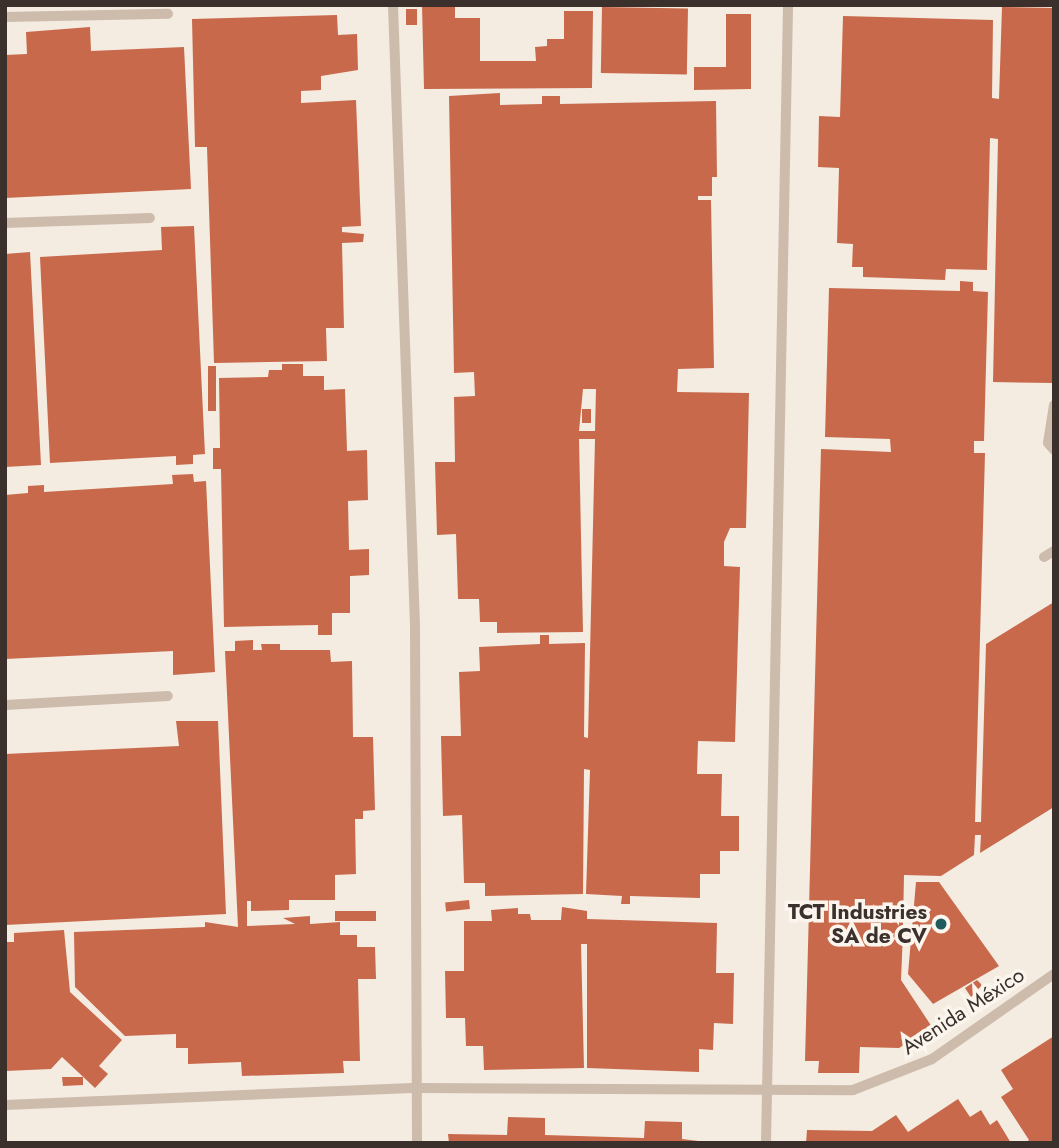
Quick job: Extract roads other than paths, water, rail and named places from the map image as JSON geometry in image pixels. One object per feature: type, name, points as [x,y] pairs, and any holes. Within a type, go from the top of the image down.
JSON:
[{"type":"lane","points":[[393,5],[415,625],[417,1143]]},
{"type":"lane","points":[[766,1143],[788,5]]},
{"type":"lane","points":[[5,17],[168,14]]},
{"type":"lane","points":[[5,223],[150,218]]},
{"type":"lane","points":[[1054,405],[1048,443],[1054,450]]},
{"type":"lane","points":[[5,705],[168,696]]},
{"type":"lane","name":"Avenida México","points":[[5,1104],[418,1088],[768,1087],[853,1090],[932,1059],[1054,974]]},
{"type":"place","name":"TCT Industries SA de CV","points":[[941,924]]}]
